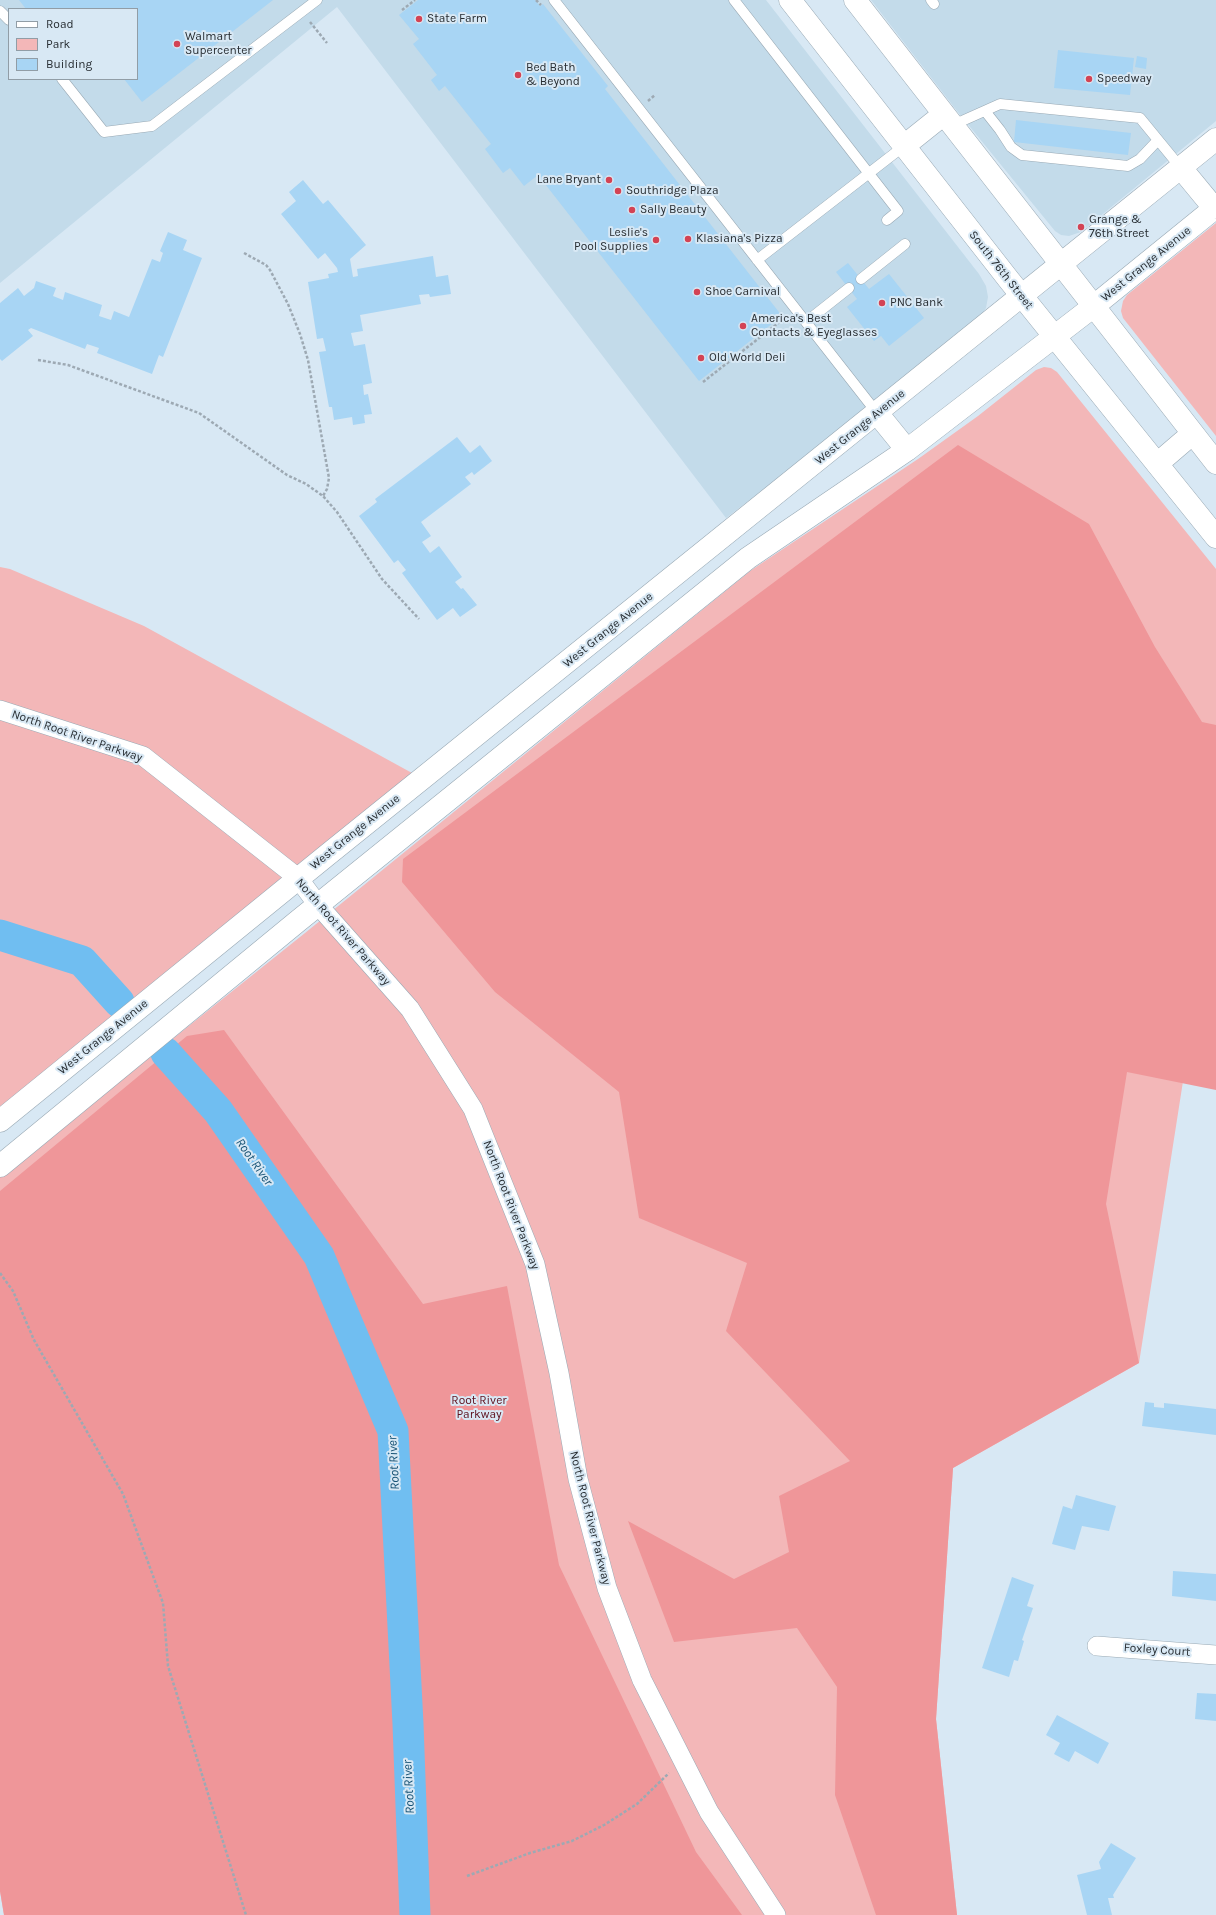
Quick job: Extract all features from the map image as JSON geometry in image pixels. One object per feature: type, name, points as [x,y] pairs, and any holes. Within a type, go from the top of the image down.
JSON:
[{"type":"street","name":"South 76th Street","points":[[790,0],[1022,296],[1216,537]]},
{"type":"street","points":[[855,0],[1216,463]]},
{"type":"street","points":[[904,146],[949,120]]},
{"type":"street","name":"West Grange Avenue","points":[[0,1121],[298,878],[1062,265],[1216,139]]},
{"type":"street","points":[[1182,168],[1215,208]]},
{"type":"street","name":"West Grange Avenue","points":[[0,1166],[148,1043],[748,558],[907,450],[1094,306],[1215,208]]},
{"type":"street","points":[[877,413],[907,450]]},
{"type":"street","points":[[1156,464],[1192,434]]},
{"type":"street","name":"North Root River Parkway","points":[[0,710],[143,756],[298,878],[318,905],[410,1009],[473,1110],[535,1264],[559,1373],[578,1479],[607,1588],[642,1680],[708,1812],[776,1915]]},
{"type":"street","points":[[128,1017],[148,1043]]},
{"type":"street","name":"Foxley Court","points":[[1097,1646],[1216,1655]]},
{"type":"lane","points":[[63,80],[104,132],[152,126],[317,0]]},
{"type":"lane","points":[[734,0],[898,211],[887,220]]},
{"type":"lane","points":[[549,1],[757,260],[877,413]]},
{"type":"lane","points":[[0,11],[8,19]]},
{"type":"lane","points":[[949,120],[985,111],[1000,104],[1140,118],[1182,168]]},
{"type":"lane","points":[[985,111],[1011,147],[1022,155],[1128,166],[1140,158],[1158,140]]},
{"type":"lane","points":[[757,260],[904,146]]},
{"type":"lane","points":[[861,279],[905,244]]},
{"type":"lane","points":[[806,322],[849,288]]},
{"type":"path","points":[[402,10],[415,0]]},
{"type":"path","points":[[536,0],[540,5],[549,1]]},
{"type":"path","points":[[308,19],[327,43]]},
{"type":"path","points":[[244,253],[266,265],[270,270],[288,304],[300,334],[308,360],[329,478],[327,489],[323,496]]},
{"type":"path","points":[[703,382],[786,317],[781,311]]},
{"type":"path","points":[[38,360],[68,365],[199,413],[287,475],[306,484],[323,496],[344,520],[382,578],[419,619]]},
{"type":"path","points":[[0,1273],[13,1291],[37,1346],[123,1494],[162,1603],[168,1666],[246,1915]]},
{"type":"path","points":[[467,1876],[572,1841],[604,1825],[637,1804],[683,1760]]},
{"type":"shaded area","points":[[0,0],[766,0],[979,274],[986,286],[988,297],[986,308],[981,316],[843,428],[726,518],[337,7],[0,283]]},
{"type":"shaded area","points":[[871,0],[1216,0],[1216,121],[1081,232],[1069,236],[1061,235],[1055,231],[957,111]]},
{"type":"green space","points":[[1216,223],[1216,436],[1123,318],[1121,311],[1123,301],[1127,295]]},
{"type":"green space","name":"Root River Parkway","points":[[1044,367],[1051,368],[1057,372],[1216,569],[1216,870],[1139,1363],[953,1468],[936,1719],[957,1915],[4,1915],[0,1891],[0,1177],[305,933],[750,571],[918,459],[978,416],[1036,370]]},
{"type":"green space","points":[[958,445],[1089,524],[1155,647],[1202,722],[1216,725],[1216,1090],[1127,1072],[1106,1204],[1139,1363],[953,1468],[936,1719],[957,1915],[876,1915],[835,1795],[837,1687],[797,1628],[674,1642],[628,1521],[734,1579],[789,1552],[779,1496],[850,1461],[726,1331],[747,1263],[639,1218],[619,1092],[495,992],[402,882],[403,859]]},
{"type":"green space","points":[[0,567],[10,569],[144,626],[412,773],[0,1109]]},
{"type":"green space","points":[[224,1030],[423,1304],[507,1286],[559,1565],[696,1852],[742,1915],[4,1915],[0,1891],[0,1191],[187,1036]]},
{"type":"building","name":"Walmart Supercenter","points":[[19,0],[273,0],[142,102],[125,80],[138,80],[138,8],[25,8]]},
{"type":"building","name":"Southridge Plaza","points":[[418,0],[535,0],[540,6],[543,4],[608,86],[605,89],[782,316],[699,381],[538,175],[524,186],[510,168],[503,173],[485,149],[491,144],[445,86],[439,91],[431,80],[437,75],[413,44],[419,39],[399,15]]},
{"type":"building","points":[[1058,50],[1134,58],[1130,95],[1054,88]]},
{"type":"building","points":[[1137,56],[1147,58],[1146,69],[1135,67]]},
{"type":"building","points":[[1016,120],[1131,133],[1128,155],[1014,142]]},
{"type":"building","points":[[303,180],[323,204],[328,200],[366,245],[350,259],[353,277],[358,276],[357,269],[433,256],[436,277],[448,275],[451,294],[430,297],[429,294],[419,295],[421,304],[360,315],[363,331],[351,333],[354,346],[365,344],[372,383],[363,385],[364,395],[368,394],[372,414],[364,415],[365,423],[353,425],[352,417],[334,420],[332,407],[329,407],[319,352],[326,351],[323,338],[317,339],[308,282],[329,278],[328,274],[338,272],[337,268],[325,253],[318,259],[281,214],[296,201],[289,192]]},
{"type":"building","points":[[168,232],[187,240],[183,250],[202,258],[163,357],[159,355],[152,374],[97,353],[99,348],[87,344],[85,349],[31,328],[28,330],[33,336],[2,361],[0,359],[0,303],[18,288],[24,296],[34,288],[36,281],[56,288],[53,296],[63,300],[65,292],[102,305],[99,316],[111,320],[114,311],[129,317],[152,259],[160,262],[163,253],[160,251]]},
{"type":"building","name":"PNC Bank","points":[[848,263],[869,289],[889,274],[924,318],[889,346],[881,336],[874,341],[847,307],[857,299],[836,272]]},
{"type":"building","points":[[457,437],[470,453],[480,445],[492,461],[474,475],[472,472],[465,477],[471,484],[421,522],[431,536],[422,542],[430,553],[439,546],[462,577],[455,582],[461,589],[463,588],[477,605],[460,617],[453,608],[437,620],[402,573],[406,570],[398,560],[394,563],[359,516],[377,502],[375,499]]},
{"type":"building","points":[[1145,1402],[1154,1403],[1154,1407],[1164,1408],[1164,1403],[1216,1409],[1216,1435],[1142,1426]]},
{"type":"building","points":[[1076,1495],[1116,1506],[1109,1531],[1082,1526],[1075,1550],[1052,1544],[1063,1506],[1072,1509]]},
{"type":"building","points":[[1173,1571],[1216,1574],[1216,1601],[1172,1596]]},
{"type":"building","points":[[1012,1577],[1034,1585],[1027,1606],[1033,1608],[1022,1640],[1024,1641],[1018,1661],[1014,1660],[1009,1677],[982,1668]]},
{"type":"building","points":[[1197,1693],[1216,1694],[1216,1721],[1195,1719]]},
{"type":"building","points":[[1057,1715],[1109,1743],[1098,1764],[1075,1751],[1069,1762],[1054,1754],[1060,1743],[1046,1735]]},
{"type":"building","points":[[1111,1843],[1136,1858],[1113,1895],[1114,1898],[1108,1898],[1112,1915],[1087,1915],[1077,1875],[1101,1869],[1099,1862]]},
{"type":"waterway","name":"Root River","points":[[0,935],[82,961],[119,1002]]},
{"type":"waterway","name":"Root River","points":[[166,1053],[218,1111],[319,1256],[393,1431],[408,1724],[415,1915]]},
{"type":"place","name":"State Farm","points":[[419,19]]},
{"type":"place","name":"Walmart Supercenter","points":[[177,44]]},
{"type":"place","name":"Bed Bath & Beyond","points":[[518,75]]},
{"type":"place","name":"Speedway","points":[[1089,79]]},
{"type":"place","name":"Lane Bryant","points":[[609,180]]},
{"type":"place","name":"Southridge Plaza","points":[[618,191]]},
{"type":"place","name":"Sally Beauty","points":[[632,210]]},
{"type":"place","name":"Grange & 76th Street","points":[[1081,227]]},
{"type":"place","name":"Klasiana's Pizza","points":[[688,239]]},
{"type":"place","name":"Leslie's Pool Supplies","points":[[656,240]]},
{"type":"place","name":"Shoe Carnival","points":[[697,292]]},
{"type":"place","name":"PNC Bank","points":[[882,303]]},
{"type":"place","name":"America's Best Contacts & Eyeglasses","points":[[743,326]]},
{"type":"place","name":"Old World Deli","points":[[701,358]]}]
